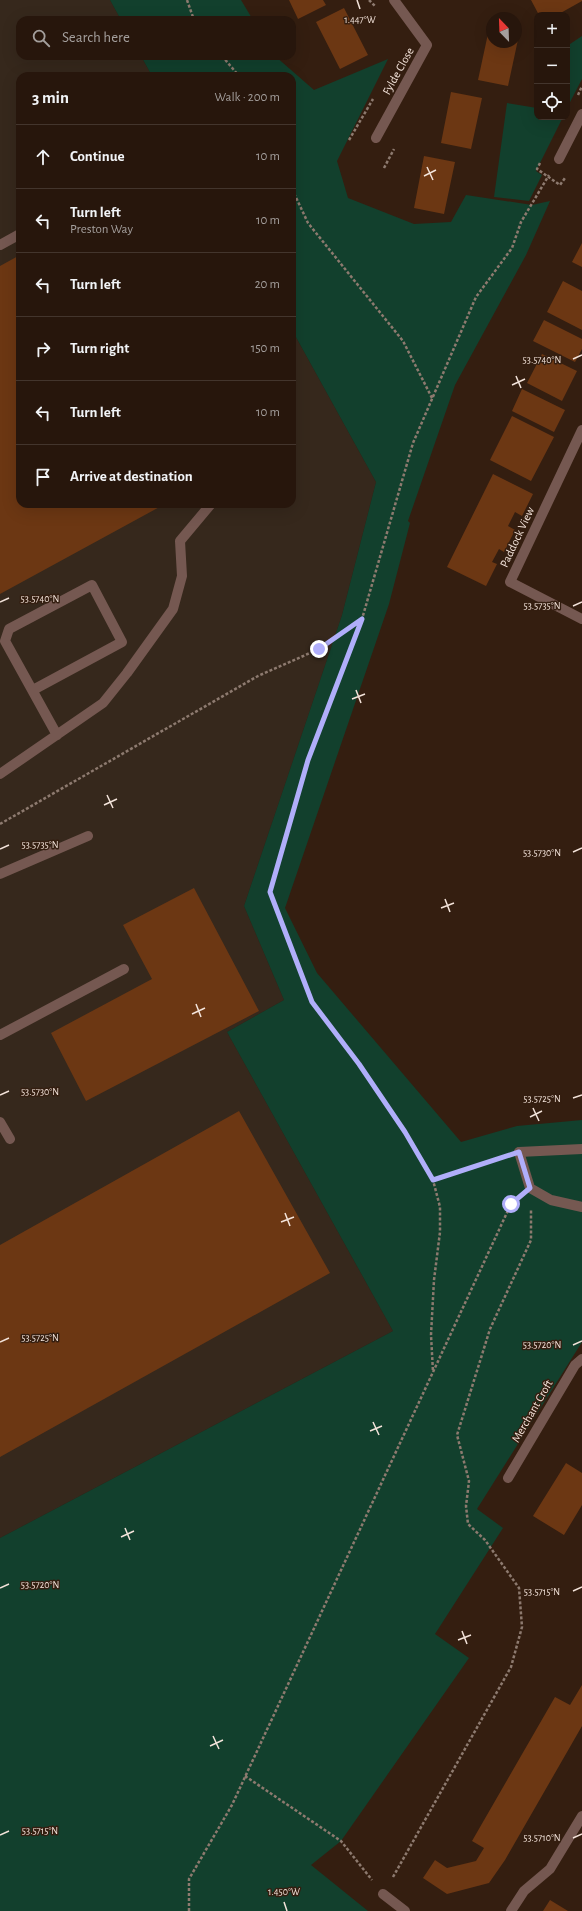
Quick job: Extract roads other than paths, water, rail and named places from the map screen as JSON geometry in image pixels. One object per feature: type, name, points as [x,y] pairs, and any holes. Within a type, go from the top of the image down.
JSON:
[{"type":"street","name":"Fylde Close","points":[[376,138],[427,45],[394,0]]},
{"type":"street","points":[[559,159],[582,114]]},
{"type":"street","points":[[0,244],[16,236]]},
{"type":"street","name":"Paddock View","points":[[582,430],[510,582],[582,620]]},
{"type":"street","points":[[0,774],[103,703],[127,673],[172,609],[182,576],[180,542],[208,508]]},
{"type":"street","points":[[33,690],[122,642],[92,585],[9,629],[5,640],[57,735]]},
{"type":"street","points":[[0,874],[88,836]]},
{"type":"street","points":[[0,1035],[124,969]]},
{"type":"street","points":[[0,1122],[10,1139]]},
{"type":"street","points":[[582,1148],[519,1152],[530,1188],[550,1200],[582,1207]]},
{"type":"street","name":"Merchant Croft","points":[[508,1478],[575,1365],[582,1359]]},
{"type":"street","points":[[511,1911],[524,1891],[550,1869],[582,1816]]},
{"type":"street","points":[[383,1894],[405,1911]]}]
